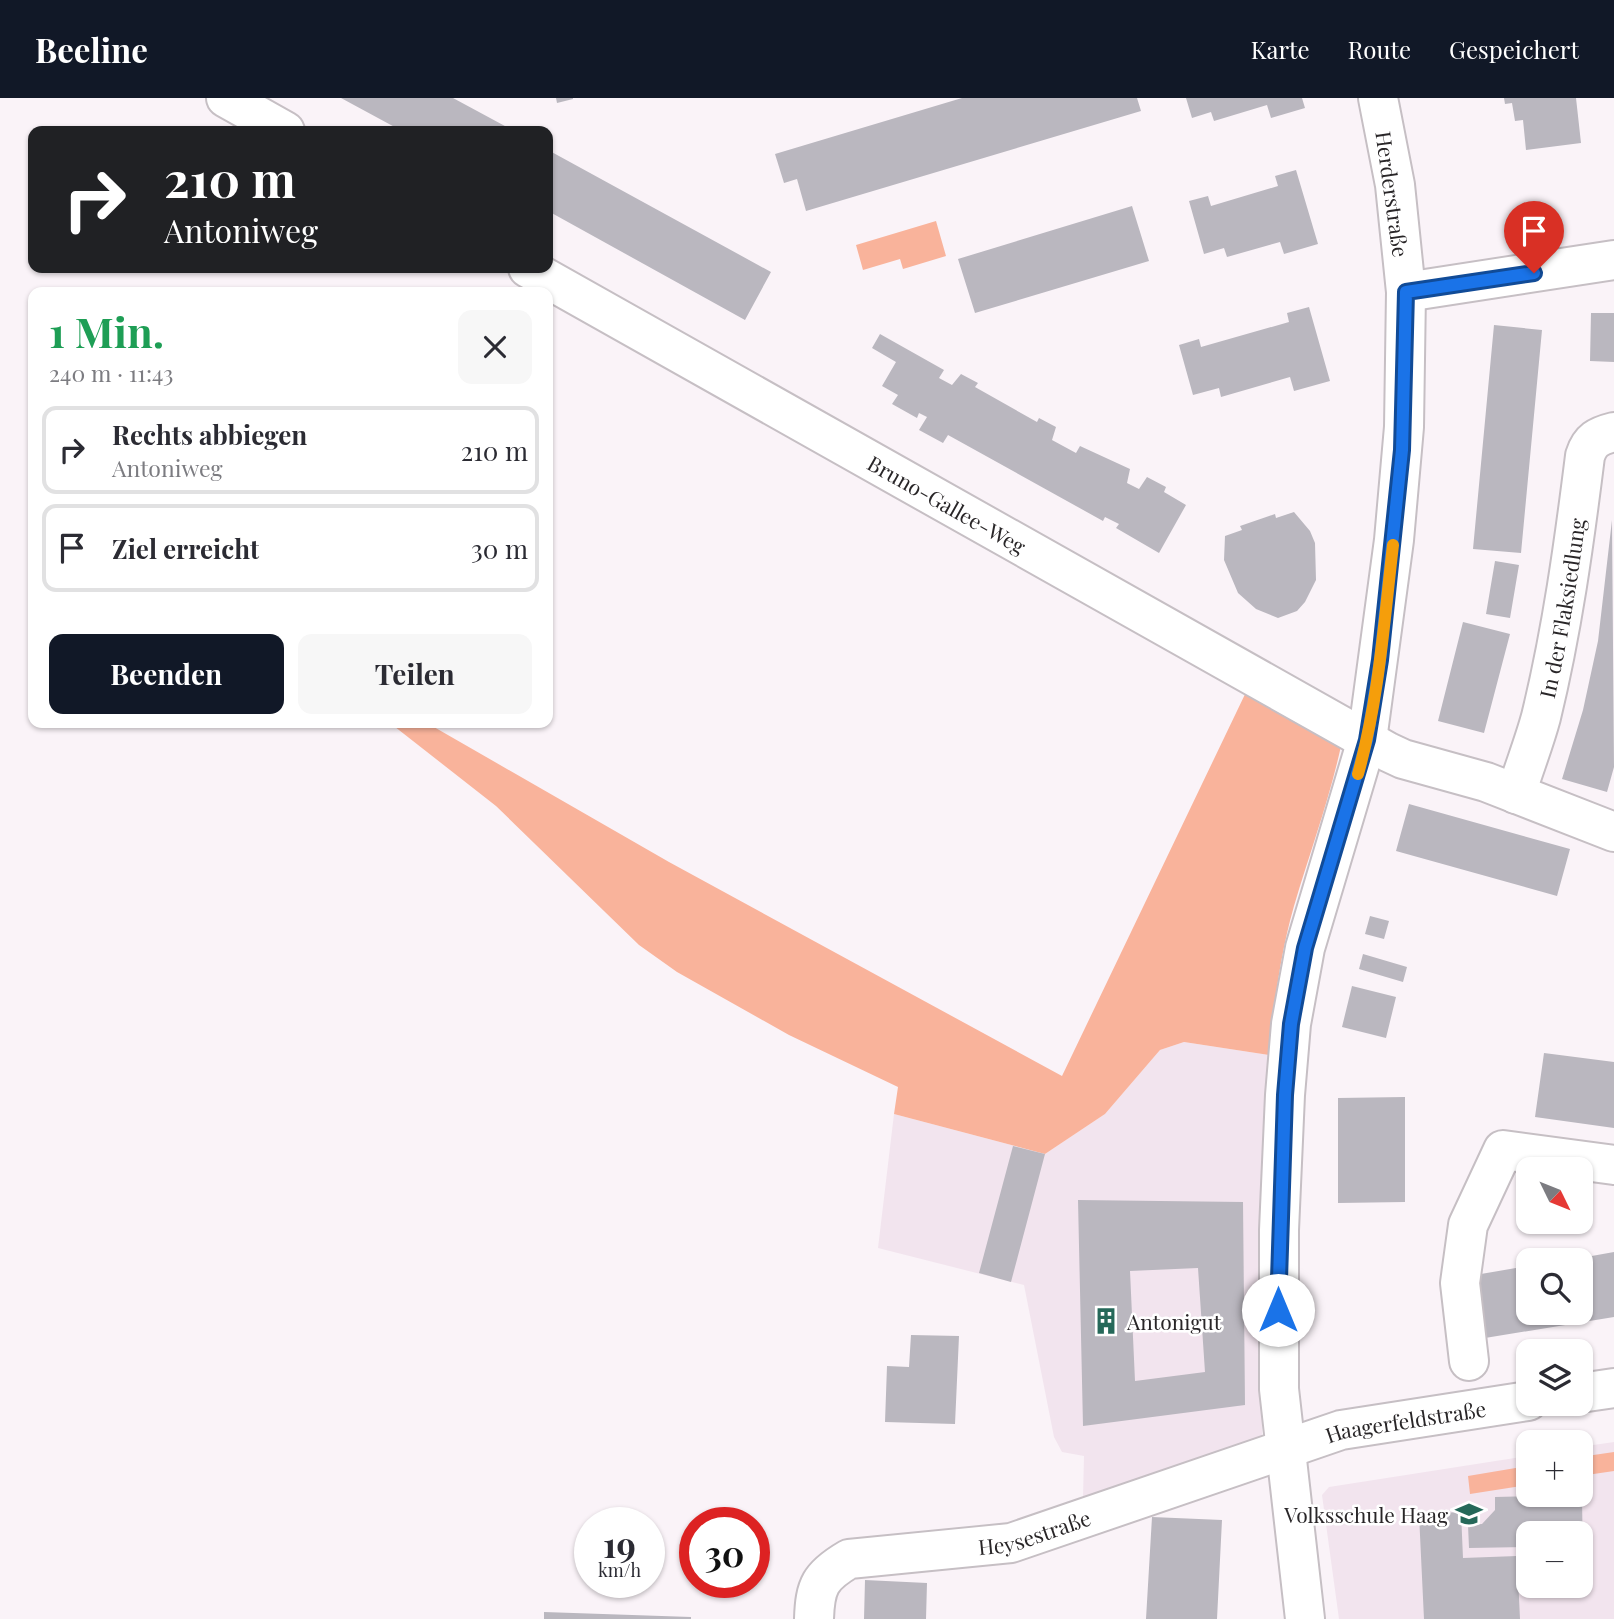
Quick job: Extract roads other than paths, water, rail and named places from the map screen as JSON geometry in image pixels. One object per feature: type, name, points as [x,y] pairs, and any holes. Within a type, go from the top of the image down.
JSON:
[{"type":"street","points":[[226,98],[276,126]]},
{"type":"street","name":"Herderstraße","points":[[1305,1619],[1279,1389],[1279,1230],[1291,1024],[1305,948],[1367,740],[1380,660],[1403,439],[1406,292],[1395,185],[1377,98]]},
{"type":"street","points":[[1406,292],[1614,260]]},
{"type":"street","name":"Bruno-Gallee-Weg","points":[[537,273],[1367,740]]},
{"type":"street","name":"In der Flaksiedlung","points":[[1516,794],[1540,720],[1572,569],[1588,444],[1600,436],[1614,432]]},
{"type":"street","points":[[1367,740],[1403,759],[1486,782],[1614,832]]},
{"type":"street","points":[[1469,1361],[1460,1283],[1468,1225],[1503,1150],[1614,1165]]},
{"type":"street","points":[[1593,1391],[1614,1388]]},
{"type":"street","name":"Haagerfeldstraße","points":[[1284,1450],[1340,1430],[1516,1403]]},
{"type":"street","name":"Heysestraße","points":[[814,1619],[815,1596],[820,1582],[829,1570],[849,1559],[1011,1543],[1284,1450]]},
{"type":"place","name":"Antonigut","points":[[1106,1321]]},
{"type":"place","name":"Volksschule Haag","points":[[1469,1514]]}]
